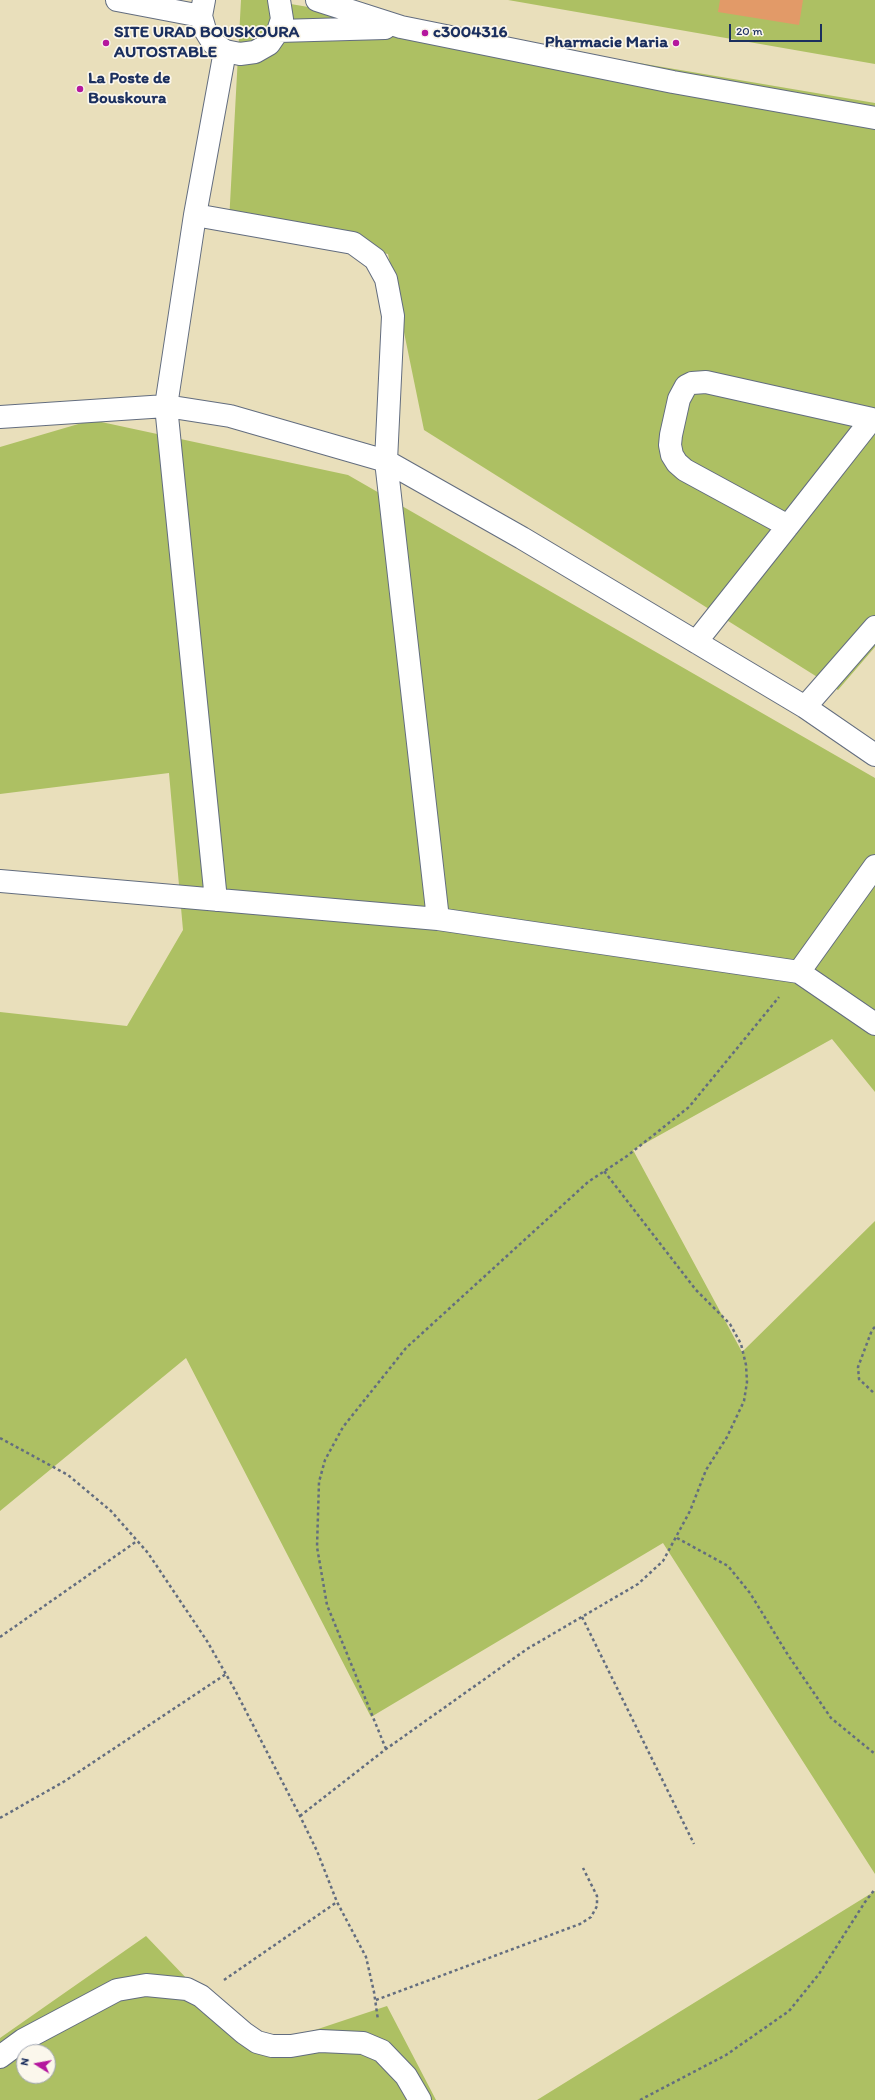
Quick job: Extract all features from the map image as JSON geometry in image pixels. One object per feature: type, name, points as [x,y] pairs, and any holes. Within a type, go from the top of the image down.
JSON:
[{"type":"street","points":[[117,0],[203,8],[205,30],[213,42],[225,51],[240,54],[255,52],[269,44],[278,31],[282,19],[282,6],[279,0]]},
{"type":"street","points":[[318,0],[401,27],[673,82],[875,118]]},
{"type":"street","points":[[278,31],[401,27]]},
{"type":"street","points":[[216,900],[166,406],[195,215],[225,51]]},
{"type":"street","points":[[195,215],[353,243],[375,259],[386,279],[393,316],[386,461],[438,919]]},
{"type":"street","points":[[696,642],[788,526],[872,419],[706,382],[692,383],[686,386],[679,399],[671,435],[671,450],[678,463],[685,470],[788,526]]},
{"type":"street","points":[[0,417],[166,406],[230,416],[386,461],[522,538],[805,707],[875,755]]},
{"type":"street","points":[[805,707],[875,627]]},
{"type":"street","points":[[799,972],[875,866]]},
{"type":"street","points":[[0,880],[438,919],[799,972],[875,1024]]},
{"type":"street","points":[[0,2057],[23,2040],[117,1990],[146,1985],[187,1989],[201,1996],[244,2033],[257,2042],[278,2046],[320,2041],[363,2043],[382,2051],[406,2076],[420,2100]]},
{"type":"path","points":[[386,1749],[327,1605],[317,1540],[319,1482],[325,1460],[343,1427],[406,1348],[588,1182],[627,1156],[689,1107],[744,1043],[799,972]]},
{"type":"path","points":[[300,1816],[386,1749],[527,1649],[638,1584],[663,1561],[677,1538],[706,1470],[727,1437],[744,1401],[747,1382],[746,1365],[741,1344],[730,1324],[696,1290],[604,1171]]},
{"type":"path","points":[[875,1327],[872,1330],[858,1367],[859,1379],[875,1394]]},
{"type":"path","points":[[0,1438],[68,1475],[111,1512],[138,1541],[203,1635],[226,1674],[300,1816],[317,1851],[337,1902],[366,1957],[376,2000],[382,2051]]},
{"type":"path","points":[[677,1538],[728,1566],[750,1593],[788,1655],[831,1718],[875,1754]]},
{"type":"path","points":[[0,1637],[138,1541]]},
{"type":"path","points":[[582,1617],[694,1844]]},
{"type":"path","points":[[0,1818],[65,1781],[226,1674]]},
{"type":"path","points":[[376,2000],[580,1924],[591,1917],[597,1906],[597,1896],[583,1868]]},
{"type":"path","points":[[640,2100],[726,2056],[790,2011],[819,1974],[875,1889]]},
{"type":"path","points":[[201,1996],[337,1902]]},
{"type":"green space","points":[[241,0],[267,0],[875,103],[875,647],[838,690],[424,430],[388,254],[229,222]]},
{"type":"green space","points":[[508,0],[875,0],[875,64]]},
{"type":"green space","points":[[92,420],[348,475],[875,778],[875,1092],[832,1039],[633,1150],[742,1352],[875,1221],[875,1874],[663,1543],[371,1717],[186,1358],[0,1511],[0,1012],[127,1026],[183,930],[169,773],[0,794],[0,447]]},
{"type":"green space","points":[[875,1891],[875,2100],[537,2100]]},
{"type":"green space","points":[[146,1936],[255,2050],[387,2006],[436,2100],[0,2100],[0,2038]]},
{"type":"building","points":[[720,0],[803,0],[799,25],[718,12]]},
{"type":"place","name":"c3004316","points":[[425,33]]},
{"type":"place","name":"SITE URAD BOUSKOURA AUTOSTABLE","points":[[106,43]]},
{"type":"place","name":"Pharmacie Maria","points":[[676,43]]},
{"type":"place","name":"La Poste de Bouskoura","points":[[80,89]]}]
